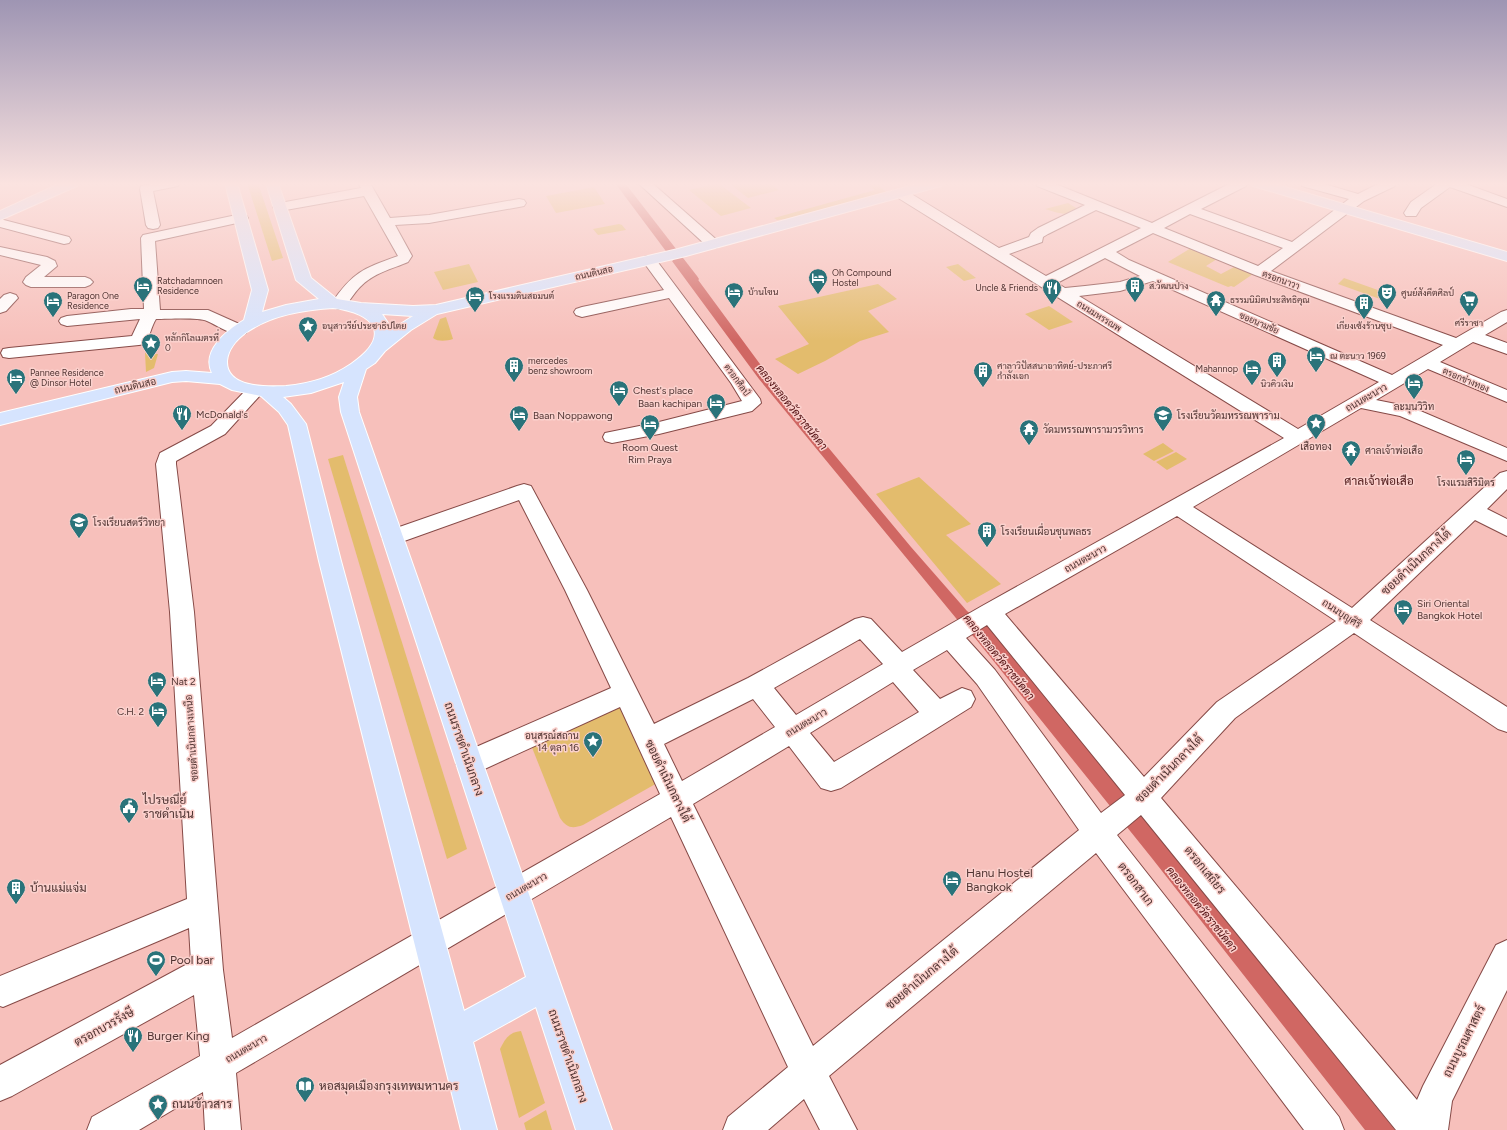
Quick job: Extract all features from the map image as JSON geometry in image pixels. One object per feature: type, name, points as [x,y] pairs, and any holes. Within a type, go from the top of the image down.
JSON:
[{"type":"main road","points":[[246,236],[260,290],[246,326],[228,340],[220,352],[218,367],[226,379],[238,386],[261,391],[299,390],[324,383],[358,368]]},
{"type":"main road","points":[[289,236],[304,280],[336,303]]},
{"type":"main road","name":"ถนนดินสอ","points":[[246,326],[272,314],[310,304],[336,303],[362,308],[412,311],[436,310],[675,254],[743,236]]},
{"type":"main road","points":[[1435,236],[1507,257]]},
{"type":"main road","points":[[362,308],[376,317],[383,327],[383,337],[380,347]]},
{"type":"main road","name":"ถนนดินสอ","points":[[358,368],[380,347],[408,324],[436,310]]},
{"type":"main road","name":"ถนนราชดำเนินกลาง","points":[[358,368],[348,397],[349,408],[594,1130]]},
{"type":"main road","name":"ถนนดินสอ","points":[[0,419],[172,377],[186,376],[226,379]]},
{"type":"main road","points":[[261,391],[284,408],[297,424],[332,569],[479,1130]]},
{"type":"main road","points":[[454,1034],[544,985]]},
{"type":"street","points":[[48,236],[64,240]]},
{"type":"street","points":[[9,353],[139,340],[145,323],[152,314],[148,238],[159,236]]},
{"type":"street","points":[[336,303],[360,278],[403,259],[405,256],[393,236]]},
{"type":"street","points":[[704,236],[713,244]]},
{"type":"street","name":"ถนนมหรรณพ","points":[[969,236],[1298,438]]},
{"type":"street","points":[[997,253],[1036,239],[1036,236]]},
{"type":"street","points":[[1045,283],[1137,236]]},
{"type":"street","name":"ตรอกนาวา","points":[[1171,236],[1260,272],[1464,340],[1507,349]]},
{"type":"street","points":[[1262,236],[1293,247]]},
{"type":"street","points":[[1260,272],[1308,236]]},
{"type":"street","points":[[0,251],[42,260],[50,264],[50,266],[31,280],[31,282],[85,282]]},
{"type":"street","name":"ซอยนามชัย","points":[[1105,252],[1124,263],[1389,384]]},
{"type":"street","name":"ตรอกศิลป์","points":[[612,437],[659,428],[746,407],[752,403],[751,399],[738,380],[649,260]]},
{"type":"street","points":[[1062,293],[1122,287],[1138,283],[1153,276]]},
{"type":"street","points":[[582,312],[672,293]]},
{"type":"street","points":[[68,321],[131,314],[208,315],[246,326]]},
{"type":"street","name":"ถนนตะนาว","points":[[111,1128],[218,1064],[677,799],[971,623],[1298,438],[1426,362],[1506,317]]},
{"type":"street","name":"ตรอกช่างทอง","points":[[1426,362],[1507,397]]},
{"type":"street","points":[[1389,384],[1405,411]]},
{"type":"street","name":"ซอยดำเนินกลางเหนือ","points":[[223,1130],[218,1064],[207,970],[182,612],[166,458],[218,430],[261,391]]},
{"type":"street","points":[[1358,402],[1405,411],[1507,455]]},
{"type":"street","name":"ซอยดำเนินกลางใต้","points":[[741,1130],[808,1072],[1123,813],[1226,710],[1354,621],[1507,478]]},
{"type":"street","name":"ซอยดำเนินกลางใต้","points":[[393,537],[524,491],[576,590],[808,1072],[839,1130]]},
{"type":"street","name":"ถนนบุญศิริ","points":[[1177,506],[1507,721]]},
{"type":"street","points":[[1472,510],[1507,528]]},
{"type":"street","name":"ตรอกสาเก","points":[[971,623],[986,677],[1123,813],[1326,1130]]},
{"type":"street","name":"ตรอกเสถียร","points":[[971,623],[1123,813],[1419,1130]]},
{"type":"street","points":[[648,739],[758,685],[863,626],[937,714]]},
{"type":"street","points":[[758,685],[830,779],[962,699]]},
{"type":"street","points":[[469,764],[626,693]]},
{"type":"street","points":[[3,991],[203,907]]},
{"type":"street","name":"ถนนบูรณศาสตร์","points":[[1430,1130],[1435,1098],[1507,956]]},
{"type":"street","name":"ตรอกบวรรังษี","points":[[0,1084],[207,970]]},
{"type":"shaded area","points":[[264,236],[276,236],[283,258],[272,261]]},
{"type":"shaded area","points":[[1191,248],[1217,259],[1206,266],[1221,274],[1236,266],[1253,274],[1234,287],[1228,287],[1168,262]]},
{"type":"shaded area","points":[[469,264],[478,282],[443,290],[434,272]]},
{"type":"shaded area","points":[[958,264],[976,278],[964,281],[946,267]]},
{"type":"shaded area","points":[[1344,278],[1389,294],[1380,299],[1338,284]]},
{"type":"shaded area","points":[[878,284],[897,299],[868,311],[889,332],[860,341],[825,361],[798,374],[775,359],[809,344],[778,306]]},
{"type":"shaded area","points":[[1049,306],[1073,322],[1049,330],[1025,314]]},
{"type":"shaded area","points":[[446,317],[453,339],[443,341],[433,338],[440,319]]},
{"type":"shaded area","points":[[145,353],[158,354],[154,368],[146,372]]},
{"type":"shaded area","points":[[1163,443],[1174,451],[1154,461],[1143,454]]},
{"type":"shaded area","points":[[1176,452],[1187,459],[1167,470],[1156,462]]},
{"type":"shaded area","points":[[343,455],[467,849],[447,859],[328,459]]},
{"type":"shaded area","points":[[919,477],[971,524],[946,535],[1001,584],[967,603],[876,494]]},
{"type":"shaded area","points":[[617,702],[659,782],[583,825],[576,827],[567,826],[560,818],[529,740]]},
{"type":"shaded area","points":[[521,1031],[545,1103],[519,1118],[500,1049],[510,1034]]},
{"type":"shaded area","points":[[546,1110],[552,1130],[526,1130],[524,1123]]},
{"type":"water","points":[[682,258],[768,375],[911,547],[967,611],[988,627],[1395,1130],[1365,1130],[1151,857],[975,638],[960,623],[759,379],[672,261]]},
{"type":"waterway","name":"คลองหลอดวัดราชนัดดา","points":[[660,236],[693,279]]},
{"type":"place","name":"Oh Compound Hostel","points":[[818,295]]},
{"type":"place","name":"Ratchadamnoen Residence","points":[[143,303]]},
{"type":"place","name":"ส.วัฒนป่าง","points":[[1135,303]]},
{"type":"place","name":"Uncle & Friends","points":[[1052,305]]},
{"type":"place","name":"บ้านโขน","points":[[734,309]]},
{"type":"place","name":"ศูนย์สังคีตศิลป์","points":[[1387,310]]},
{"type":"place","name":"โรงแรมดินสอมนต์","points":[[475,313]]},
{"type":"place","name":"ธรรมนิมิตประสิทธิคุณ","points":[[1216,317]]},
{"type":"place","name":"ศรีราชา","points":[[1469,317]]},
{"type":"place","name":"Paragon One Residence","points":[[53,318]]},
{"type":"place","name":"เกี่ยงเซ้งร้านซุบ","points":[[1364,320]]},
{"type":"place","name":"อนุสาวรีย์ประชาธิปไตย","points":[[308,343]]},
{"type":"place","name":"หลักกิโลเมตรที่ 0","points":[[151,360]]},
{"type":"place","name":"ณ ตะนาว 1969","points":[[1316,373]]},
{"type":"place","name":"นิวคิวเงิน","points":[[1277,378]]},
{"type":"place","name":"mercedes benz showroom","points":[[514,383]]},
{"type":"place","name":"Mahannop","points":[[1252,386]]},
{"type":"place","name":"ศาลาวิปัสสนาอาทิตย์-ประภาศรี กำลังเอก","points":[[983,388]]},
{"type":"place","name":"Pannee Residence @ Dinsor Hotel","points":[[16,395]]},
{"type":"place","name":"ละมุนวิวิท","points":[[1414,400]]},
{"type":"place","name":"Chest's place","points":[[619,407]]},
{"type":"place","name":"Baan kachipan","points":[[716,420]]},
{"type":"place","name":"McDonald's","points":[[182,431]]},
{"type":"place","name":"Baan Noppawong","points":[[519,432]]},
{"type":"place","name":"โรงเรียนวัดมหรรณพาราม","points":[[1163,432]]},
{"type":"place","name":"เสือทอง","points":[[1316,440]]},
{"type":"place","name":"Room Quest Rim Praya","points":[[650,441]]},
{"type":"place","name":"วัดมหรรณพารามวรวิหาร","points":[[1029,446]]},
{"type":"place","name":"ศาลเจ้าพ่อเสือ","points":[[1351,467]]},
{"type":"place","name":"โรงแรมสิริมิตร","points":[[1466,476]]},
{"type":"place","name":"โรงเรียนสตรีวิทยา","points":[[79,539]]},
{"type":"place","name":"โรงเรียนเผื่อนชุนพลธร","points":[[987,548]]},
{"type":"place","name":"Siri Oriental Bangkok Hotel","points":[[1403,626]]},
{"type":"place","name":"Nat 2","points":[[157,698]]},
{"type":"place","name":"C.H. 2","points":[[158,728]]},
{"type":"place","name":"อนุสรณ์สถาน 14 ตุลา 16","points":[[593,758]]},
{"type":"place","name":"ไปรษณีย์ ราชดำเนิน","points":[[129,824]]},
{"type":"place","name":"Hanu Hostel Bangkok","points":[[952,897]]},
{"type":"place","name":"บ้านแม่แจ่ม","points":[[16,905]]},
{"type":"place","name":"Pool bar","points":[[156,977]]},
{"type":"place","name":"Burger King","points":[[133,1053]]},
{"type":"place","name":"หอสมุดเมืองกรุงเทพมหานคร","points":[[305,1103]]},
{"type":"place","name":"ถนนข้าวสาร","points":[[158,1121]]},
{"type":"district","name":"ศาลเจ้าพ่อเสือ","points":[[1379,481]]}]
